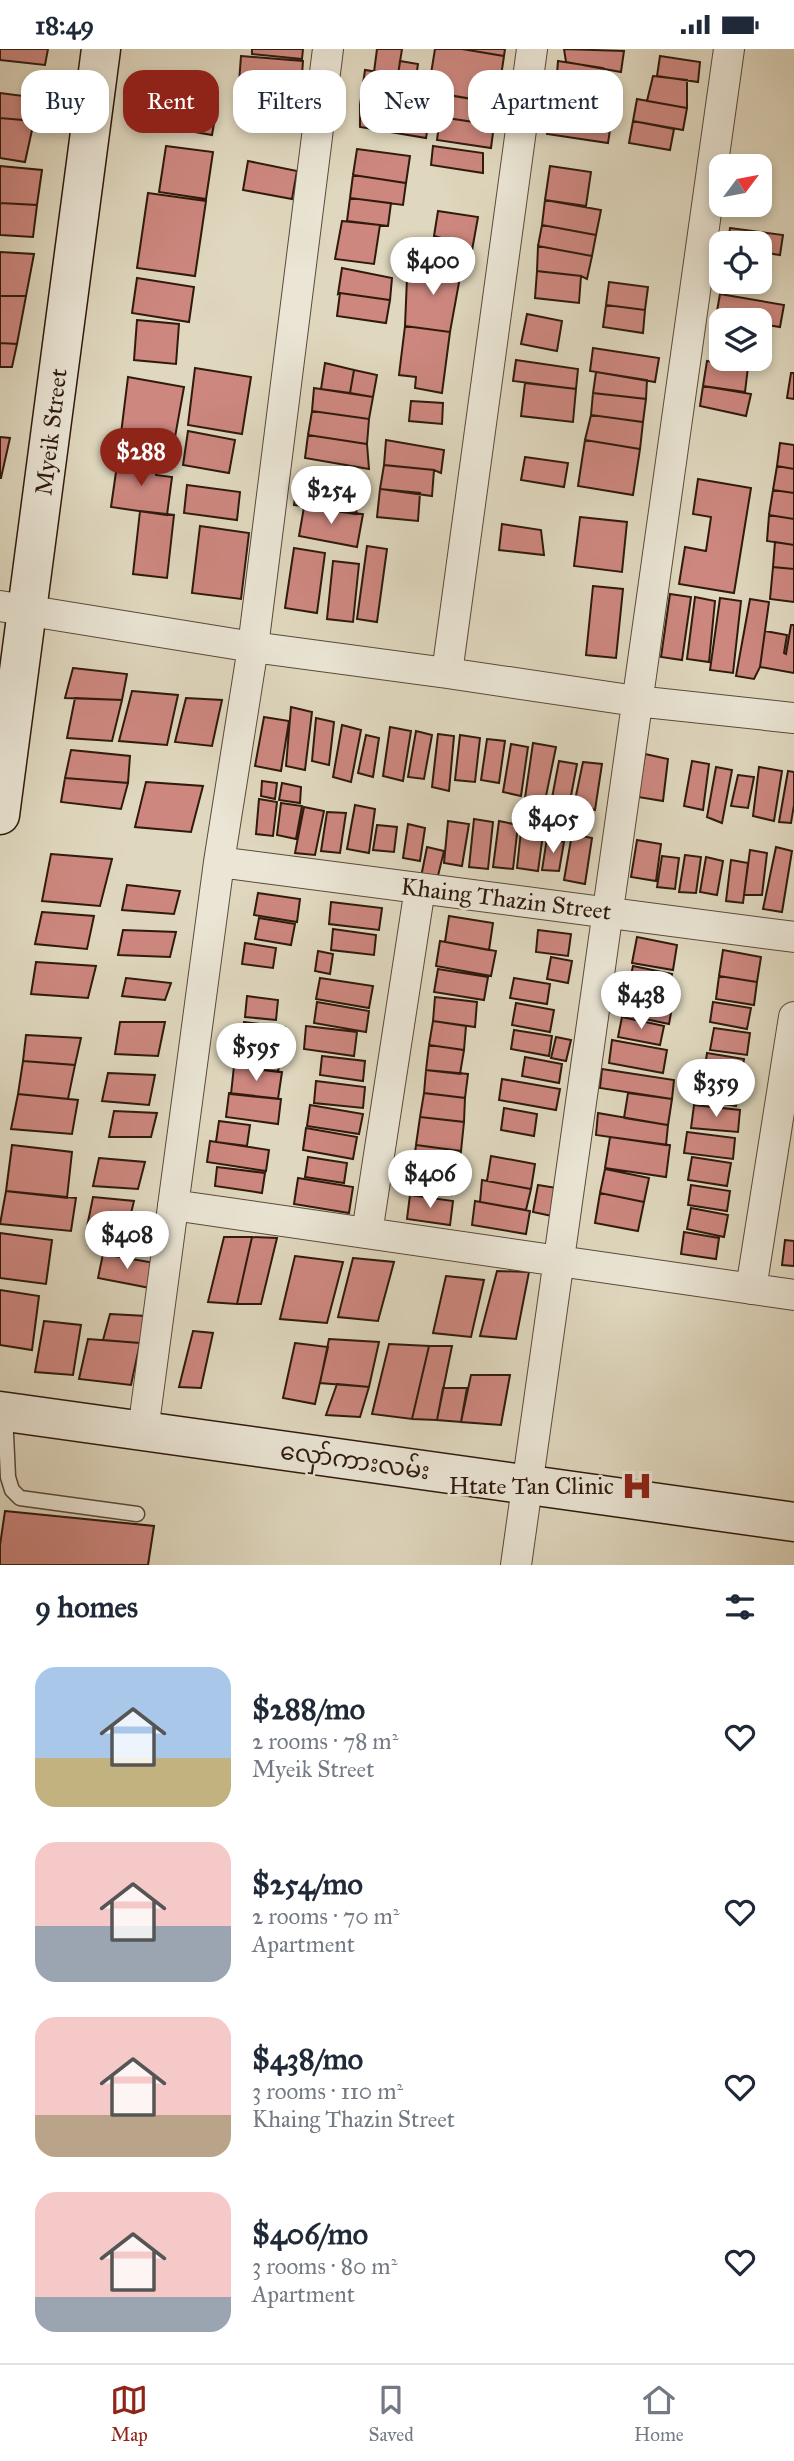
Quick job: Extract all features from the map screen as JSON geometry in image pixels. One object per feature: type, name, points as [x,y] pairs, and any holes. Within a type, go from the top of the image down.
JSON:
[{"type":"main road","name":"Myeik Street","points":[[0,815],[14,607],[101,49]]},
{"type":"main road","name":"လှော်ကားလမ်း","points":[[2,1412],[794,1522]]},
{"type":"street","points":[[143,1431],[219,862],[253,647],[328,49]]},
{"type":"street","points":[[447,673],[532,49]]},
{"type":"street","points":[[516,1565],[729,49]]},
{"type":"street","points":[[14,607],[253,647],[636,701],[794,718]]},
{"type":"street","name":"Khaing Thazin Street","points":[[219,862],[794,937]]},
{"type":"street","points":[[367,1233],[420,888]]},
{"type":"street","points":[[751,1289],[794,1017]]},
{"type":"street","points":[[173,1205],[794,1295]]},
{"type":"lane","points":[[2,1412],[8,1477],[12,1490],[20,1498],[137,1514]]},
{"type":"building","points":[[0,49],[48,49],[45,65],[0,60]]},
{"type":"building","points":[[252,49],[303,49],[302,59],[252,54]]},
{"type":"building","points":[[377,49],[402,49],[399,70],[374,70]]},
{"type":"building","points":[[435,49],[462,49],[504,56],[502,70],[468,70],[468,98],[454,96],[454,70],[432,70]]},
{"type":"building","points":[[462,49],[505,49],[504,56]]},
{"type":"building","points":[[564,49],[624,51],[621,70],[566,62]]},
{"type":"building","points":[[241,56],[303,61],[302,70],[240,70]]},
{"type":"building","points":[[660,56],[700,62],[698,82],[657,76]]},
{"type":"building","points":[[400,61],[418,64],[417,70],[399,70]]},
{"type":"building","points":[[558,61],[603,68],[603,70],[557,70]]},
{"type":"building","points":[[653,76],[687,80],[687,108],[647,101]]},
{"type":"building","points":[[0,93],[21,96],[21,120],[0,118]]},
{"type":"building","points":[[454,96],[468,98],[468,121],[454,119]]},
{"type":"building","points":[[637,99],[687,108],[683,130],[633,121]]},
{"type":"building","points":[[0,118],[21,120],[21,133],[31,133],[25,162],[0,158]]},
{"type":"building","points":[[454,119],[468,121],[468,133],[493,133],[491,148],[437,140],[438,133],[454,133]]},
{"type":"building","points":[[633,121],[674,129],[670,150],[629,143]]},
{"type":"building","points":[[396,133],[427,133],[426,138]]},
{"type":"building","points":[[547,133],[610,133],[608,143]]},
{"type":"building","points":[[166,146],[213,152],[206,199],[159,192]]},
{"type":"building","points":[[433,146],[483,153],[483,173],[431,165]]},
{"type":"building","points":[[357,149],[410,156],[406,183],[353,175]]},
{"type":"building","points":[[248,161],[297,171],[292,199],[243,190]]},
{"type":"building","points":[[0,166],[42,170],[37,205],[0,203]]},
{"type":"building","points":[[550,166],[591,172],[586,206],[545,200]]},
{"type":"building","points":[[353,175],[406,183],[403,205],[350,198]]},
{"type":"building","points":[[148,193],[206,201],[195,276],[137,268]]},
{"type":"building","points":[[350,198],[391,203],[388,226],[347,221]]},
{"type":"building","points":[[545,200],[601,210],[596,235],[542,225]]},
{"type":"building","points":[[0,203],[37,205],[33,237],[0,235]]},
{"type":"building","points":[[438,211],[478,217],[471,256],[442,250],[445,239],[434,236]]},
{"type":"building","points":[[342,221],[380,225],[374,264],[335,259]]},
{"type":"building","points":[[542,225],[596,235],[592,256],[538,246]]},
{"type":"building","points":[[730,228],[753,231],[730,231]]},
{"type":"building","points":[[772,234],[783,235],[780,255],[772,254]]},
{"type":"building","points":[[538,246],[592,256],[587,279],[537,271]]},
{"type":"building","points":[[0,252],[34,254],[26,296],[0,296]]},
{"type":"building","points":[[427,257],[462,266],[450,332],[405,326],[407,278],[430,282],[422,280]]},
{"type":"building","points":[[342,268],[392,278],[390,300],[338,294]]},
{"type":"building","points":[[537,271],[581,276],[579,303],[535,298]]},
{"type":"building","points":[[137,278],[194,287],[189,322],[132,313]]},
{"type":"building","points":[[609,282],[648,287],[645,310],[606,305]]},
{"type":"building","points":[[340,293],[390,300],[386,323],[337,316]]},
{"type":"building","points":[[720,294],[784,305],[780,327],[772,326],[772,308],[718,308]]},
{"type":"building","points":[[0,296],[26,296],[17,344],[0,343]]},
{"type":"building","points":[[606,305],[645,310],[643,333],[603,327]]},
{"type":"building","points":[[527,314],[562,321],[557,351],[521,344]]},
{"type":"building","points":[[137,320],[179,324],[176,364],[134,360]]},
{"type":"building","points":[[405,326],[450,332],[442,393],[415,388],[416,377],[399,375]]},
{"type":"building","points":[[0,343],[17,344],[12,367],[0,367]]},
{"type":"building","points":[[593,348],[659,358],[655,382],[590,371]]},
{"type":"building","points":[[516,360],[578,369],[576,389],[513,381]]},
{"type":"building","points":[[707,361],[709,371],[748,371],[745,392],[703,386]]},
{"type":"building","points":[[325,363],[354,370],[350,393],[321,389]]},
{"type":"building","points":[[195,368],[251,377],[242,434],[188,425]]},
{"type":"building","points":[[354,370],[377,375],[373,397],[350,393]]},
{"type":"building","points":[[596,372],[647,380],[646,399],[593,393]]},
{"type":"building","points":[[791,373],[794,373],[794,399],[787,398]]},
{"type":"building","points":[[128,377],[184,387],[170,465],[118,458]]},
{"type":"building","points":[[525,383],[576,389],[573,422],[521,416]]},
{"type":"building","points":[[703,386],[751,394],[746,416],[700,406]]},
{"type":"building","points":[[314,388],[373,397],[369,419],[312,411]]},
{"type":"building","points":[[593,393],[646,399],[643,422],[591,415]]},
{"type":"building","points":[[411,401],[443,403],[442,424],[409,421]]},
{"type":"building","points":[[312,411],[369,419],[367,444],[308,435]]},
{"type":"building","points":[[591,415],[643,422],[640,449],[585,440]]},
{"type":"building","points":[[188,431],[235,440],[229,473],[183,465]]},
{"type":"building","points":[[308,435],[367,444],[369,469],[305,458]]},
{"type":"building","points":[[0,437],[10,438],[1,478],[0,478]]},
{"type":"building","points":[[386,440],[444,450],[441,473],[384,465]]},
{"type":"building","points":[[585,440],[640,449],[633,495],[578,486]]},
{"type":"building","points":[[780,443],[794,445],[794,469],[777,466]]},
{"type":"building","points":[[525,457],[568,463],[564,487],[521,480]]},
{"type":"building","points":[[118,458],[157,464],[156,475],[172,477],[167,515],[111,507]]},
{"type":"building","points":[[384,465],[434,470],[432,496],[380,489]]},
{"type":"building","points":[[777,466],[794,469],[794,493],[773,490]]},
{"type":"building","points":[[298,478],[360,486],[356,514],[294,505]]},
{"type":"building","points":[[698,479],[751,488],[734,593],[679,584],[685,547],[706,551],[711,517],[693,514]]},
{"type":"building","points":[[187,485],[240,492],[237,520],[184,513]]},
{"type":"building","points":[[380,489],[420,493],[418,521],[377,517]]},
{"type":"building","points":[[773,490],[794,493],[794,519],[769,515]]},
{"type":"building","points":[[304,507],[363,514],[357,547],[299,536]]},
{"type":"building","points":[[140,511],[174,515],[167,578],[133,574]]},
{"type":"building","points":[[769,515],[794,519],[794,545],[767,541]]},
{"type":"building","points":[[580,517],[627,522],[622,572],[574,566]]},
{"type":"building","points":[[502,524],[541,530],[544,555],[499,550]]},
{"type":"building","points":[[200,526],[249,533],[241,599],[192,593]]},
{"type":"building","points":[[775,542],[794,545],[794,569],[773,567]]},
{"type":"building","points":[[367,546],[387,549],[377,622],[357,619]]},
{"type":"building","points":[[294,548],[325,553],[317,613],[285,608]]},
{"type":"building","points":[[333,561],[359,564],[353,622],[327,619]]},
{"type":"building","points":[[773,567],[794,569],[794,602],[770,599]]},
{"type":"building","points":[[593,586],[623,589],[616,658],[586,655]]},
{"type":"building","points":[[670,594],[691,597],[682,660],[661,657]]},
{"type":"building","points":[[695,597],[715,601],[709,662],[687,659]]},
{"type":"building","points":[[720,598],[741,601],[733,673],[710,670]]},
{"type":"building","points":[[750,599],[769,602],[760,667],[754,679],[736,676]]},
{"type":"building","points":[[791,625],[794,625],[794,673],[760,667],[765,631],[787,635],[786,654]]},
{"type":"building","points":[[73,668],[127,674],[122,700],[65,698]]},
{"type":"building","points":[[132,691],[178,695],[167,745],[119,741]]},
{"type":"building","points":[[75,698],[122,700],[112,741],[67,738]]},
{"type":"building","points":[[186,698],[222,700],[212,746],[175,742]]},
{"type":"building","points":[[291,707],[312,712],[305,770],[286,766]]},
{"type":"building","points":[[264,717],[289,721],[281,771],[255,766]]},
{"type":"building","points":[[316,718],[334,722],[329,765],[312,761]]},
{"type":"building","points":[[342,725],[361,730],[351,782],[333,777]]},
{"type":"building","points":[[390,727],[411,731],[403,781],[383,776]]},
{"type":"building","points":[[416,731],[432,735],[424,779],[408,777]]},
{"type":"building","points":[[438,734],[454,736],[449,791],[432,787]]},
{"type":"building","points":[[366,735],[379,738],[373,777],[358,773]]},
{"type":"building","points":[[460,735],[480,738],[475,782],[455,780]]},
{"type":"building","points":[[487,739],[505,741],[499,783],[481,780]]},
{"type":"building","points":[[533,743],[556,747],[545,801],[525,798]]},
{"type":"building","points":[[511,744],[528,747],[521,796],[503,792]]},
{"type":"building","points":[[71,750],[130,756],[128,783],[65,778]]},
{"type":"building","points":[[645,754],[668,759],[663,801],[638,797]]},
{"type":"building","points":[[559,761],[577,764],[570,801],[552,798]]},
{"type":"building","points":[[692,761],[709,764],[703,810],[684,806]]},
{"type":"building","points":[[583,762],[602,764],[595,810],[574,805]]},
{"type":"building","points":[[716,767],[732,770],[722,823],[707,817]]},
{"type":"building","points":[[759,767],[782,771],[774,821],[753,816]]},
{"type":"building","points":[[788,771],[794,772],[791,823],[779,822]]},
{"type":"building","points":[[738,775],[754,777],[748,808],[731,806]]},
{"type":"building","points":[[65,778],[128,783],[121,809],[61,802]]},
{"type":"building","points":[[262,781],[277,783],[275,799],[261,796]]},
{"type":"building","points":[[146,782],[203,786],[191,832],[135,827]]},
{"type":"building","points":[[282,783],[301,787],[300,803],[279,800]]},
{"type":"building","points":[[259,799],[277,802],[273,836],[256,834]]},
{"type":"building","points":[[281,803],[302,806],[296,839],[277,835]]},
{"type":"building","points":[[355,805],[375,809],[369,853],[347,849]]},
{"type":"building","points":[[304,807],[324,811],[315,855],[295,853]]},
{"type":"building","points":[[327,812],[346,813],[340,853],[321,851]]},
{"type":"building","points":[[474,819],[493,822],[488,869],[469,867]]},
{"type":"building","points":[[448,821],[469,824],[462,866],[444,863]]},
{"type":"building","points":[[499,821],[518,825],[513,869],[493,867]]},
{"type":"building","points":[[408,824],[425,828],[420,861],[403,858]]},
{"type":"building","points":[[377,825],[397,827],[394,852],[373,850]]},
{"type":"building","points":[[521,831],[543,834],[538,871],[517,868]]},
{"type":"building","points":[[572,834],[592,838],[585,884],[564,880]]},
{"type":"building","points":[[547,838],[564,842],[559,871],[542,870]]},
{"type":"building","points":[[637,840],[661,844],[656,881],[631,877]]},
{"type":"building","points":[[427,847],[444,851],[436,884],[420,882]]},
{"type":"building","points":[[776,847],[792,851],[782,912],[763,909]]},
{"type":"building","points":[[750,850],[767,853],[762,895],[744,895]]},
{"type":"building","points":[[51,854],[112,859],[100,906],[42,901]]},
{"type":"building","points":[[685,855],[701,857],[696,893],[679,892]]},
{"type":"building","points":[[662,856],[679,858],[675,889],[657,887]]},
{"type":"building","points":[[706,857],[723,861],[717,895],[700,892]]},
{"type":"building","points":[[731,860],[748,863],[743,903],[726,901]]},
{"type":"building","points":[[127,885],[180,891],[174,914],[122,910]]},
{"type":"building","points":[[258,893],[300,899],[297,922],[254,915]]},
{"type":"building","points":[[331,902],[382,908],[379,930],[329,924]]},
{"type":"building","points":[[42,912],[94,916],[87,949],[35,944]]},
{"type":"building","points":[[449,916],[493,923],[489,950],[445,942]]},
{"type":"building","points":[[259,918],[295,924],[291,945],[255,939]]},
{"type":"building","points":[[333,929],[376,935],[374,955],[331,950]]},
{"type":"building","points":[[123,930],[176,932],[170,957],[118,955]]},
{"type":"building","points":[[538,930],[571,934],[568,956],[536,952]]},
{"type":"building","points":[[637,937],[677,945],[673,970],[632,963]]},
{"type":"building","points":[[440,941],[496,951],[491,976],[436,966]]},
{"type":"building","points":[[245,943],[276,948],[273,968],[242,964]]},
{"type":"building","points":[[723,950],[761,957],[757,982],[719,976]]},
{"type":"building","points":[[318,951],[333,954],[330,974],[315,971]]},
{"type":"building","points":[[551,957],[572,961],[568,983],[547,979]]},
{"type":"building","points":[[36,962],[96,966],[88,998],[31,994]]},
{"type":"building","points":[[633,966],[672,974],[667,997],[628,989]]},
{"type":"building","points":[[438,969],[488,977],[484,1000],[434,992]]},
{"type":"building","points":[[719,976],[757,982],[754,1005],[716,999]]},
{"type":"building","points":[[126,978],[171,983],[165,1000],[122,996]]},
{"type":"building","points":[[320,978],[373,986],[369,1008],[316,999]]},
{"type":"building","points":[[514,978],[550,984],[547,1004],[510,998]]},
{"type":"building","points":[[636,994],[673,1002],[669,1024],[631,1016]]},
{"type":"building","points":[[247,996],[278,1000],[276,1020],[245,1017]]},
{"type":"building","points":[[435,997],[477,1002],[475,1027],[433,1021]]},
{"type":"building","points":[[317,1002],[369,1011],[366,1032],[314,1023]]},
{"type":"building","points":[[713,1002],[751,1008],[747,1029],[710,1022]]},
{"type":"building","points":[[516,1003],[554,1010],[550,1032],[512,1025]]},
{"type":"building","points":[[622,1017],[664,1026],[660,1045],[618,1037]]},
{"type":"building","points":[[433,1021],[466,1026],[464,1050],[429,1045]]},
{"type":"building","points":[[120,1022],[165,1022],[158,1056],[115,1054]]},
{"type":"building","points":[[244,1022],[285,1027],[281,1052],[241,1047]]},
{"type":"building","points":[[306,1026],[357,1032],[354,1056],[304,1049]]},
{"type":"building","points":[[714,1028],[750,1033],[747,1055],[710,1050]]},
{"type":"building","points":[[514,1030],[552,1036],[549,1056],[511,1049]]},
{"type":"building","points":[[26,1035],[81,1038],[75,1065],[23,1061]]},
{"type":"building","points":[[556,1037],[571,1040],[566,1061],[551,1058]]},
{"type":"building","points":[[612,1040],[667,1050],[663,1073],[609,1063]]},
{"type":"building","points":[[429,1045],[464,1050],[460,1074],[426,1070]]},
{"type":"building","points":[[241,1047],[281,1052],[278,1072],[239,1067]]},
{"type":"building","points":[[707,1053],[744,1059],[740,1086],[703,1080]]},
{"type":"building","points":[[322,1056],[365,1061],[363,1081],[320,1075]]},
{"type":"building","points":[[525,1057],[562,1064],[559,1083],[522,1076]]},
{"type":"building","points":[[23,1061],[75,1065],[68,1099],[18,1094]]},
{"type":"building","points":[[234,1066],[282,1072],[278,1099],[231,1094]]},
{"type":"building","points":[[602,1069],[674,1080],[672,1099],[600,1088]]},
{"type":"building","points":[[426,1070],[468,1074],[465,1098],[424,1093]]},
{"type":"building","points":[[108,1073],[155,1075],[149,1105],[102,1101]]},
{"type":"building","points":[[502,1079],[560,1089],[556,1110],[499,1100]]},
{"type":"building","points":[[701,1079],[740,1086],[736,1106],[698,1099]]},
{"type":"building","points":[[316,1081],[365,1087],[363,1108],[314,1103]]},
{"type":"building","points":[[229,1093],[281,1099],[278,1124],[226,1117]]},
{"type":"building","points":[[424,1093],[465,1098],[464,1122],[420,1117]]},
{"type":"building","points":[[628,1093],[672,1099],[668,1125],[624,1118]]},
{"type":"building","points":[[18,1094],[78,1100],[72,1134],[11,1129]]},
{"type":"building","points":[[310,1105],[363,1114],[359,1134],[307,1126]]},
{"type":"building","points":[[694,1105],[740,1110],[738,1132],[691,1128]]},
{"type":"building","points":[[504,1108],[537,1114],[534,1136],[501,1130]]},
{"type":"building","points":[[114,1111],[157,1113],[151,1137],[109,1137]]},
{"type":"building","points":[[598,1113],[668,1125],[666,1145],[596,1135]]},
{"type":"building","points":[[420,1117],[464,1122],[461,1151],[416,1145]]},
{"type":"building","points":[[219,1121],[250,1125],[247,1146],[216,1142]]},
{"type":"building","points":[[306,1128],[357,1137],[353,1159],[303,1150]]},
{"type":"building","points":[[687,1132],[735,1138],[733,1159],[684,1153]]},
{"type":"building","points":[[610,1137],[670,1145],[666,1177],[605,1168]]},
{"type":"building","points":[[210,1141],[269,1150],[266,1171],[207,1162]]},
{"type":"building","points":[[12,1145],[72,1152],[67,1198],[6,1191]]},
{"type":"building","points":[[416,1145],[461,1151],[458,1174],[413,1168]]},
{"type":"building","points":[[491,1156],[535,1164],[531,1189],[487,1181]]},
{"type":"building","points":[[308,1157],[347,1163],[344,1183],[305,1177]]},
{"type":"building","points":[[692,1157],[731,1163],[727,1186],[688,1180]]},
{"type":"building","points":[[99,1158],[145,1162],[138,1189],[93,1186]]},
{"type":"building","points":[[217,1167],[265,1173],[262,1193],[215,1186]]},
{"type":"building","points":[[413,1168],[455,1174],[452,1195],[410,1190]]},
{"type":"building","points":[[605,1169],[649,1178],[644,1202],[600,1193]]},
{"type":"building","points":[[298,1178],[353,1187],[349,1213],[294,1204]]},
{"type":"building","points":[[482,1180],[531,1189],[526,1210],[480,1202]]},
{"type":"building","points":[[538,1185],[557,1188],[552,1216],[533,1212]]},
{"type":"building","points":[[691,1185],[730,1191],[727,1211],[688,1205]]},
{"type":"building","points":[[6,1191],[76,1198],[71,1231],[0,1224]]},
{"type":"building","points":[[600,1193],[644,1202],[638,1231],[595,1223]]},
{"type":"building","points":[[410,1195],[453,1201],[450,1225],[407,1219]]},
{"type":"building","points":[[93,1197],[134,1201],[125,1238],[86,1232]]},
{"type":"building","points":[[475,1201],[530,1211],[526,1234],[472,1225]]},
{"type":"building","points":[[691,1208],[728,1215],[724,1237],[687,1229]]},
{"type":"building","points":[[684,1232],[719,1238],[716,1259],[681,1254]]},
{"type":"building","points":[[0,1233],[52,1240],[46,1284],[0,1278]]},
{"type":"building","points":[[224,1237],[252,1237],[237,1304],[208,1302]]},
{"type":"building","points":[[252,1237],[277,1238],[261,1304],[237,1304]]},
{"type":"building","points":[[785,1240],[794,1241],[794,1266],[782,1265]]},
{"type":"building","points":[[103,1254],[155,1263],[150,1288],[98,1278]]},
{"type":"building","points":[[295,1256],[343,1262],[327,1323],[280,1319]]},
{"type":"building","points":[[353,1258],[394,1262],[378,1321],[338,1317]]},
{"type":"building","points":[[497,1271],[529,1272],[516,1339],[480,1336]]},
{"type":"building","points":[[446,1276],[484,1280],[471,1337],[433,1333]]},
{"type":"building","points":[[0,1290],[39,1296],[32,1350],[0,1345]]},
{"type":"building","points":[[110,1314],[146,1316],[140,1343],[103,1340]]},
{"type":"building","points":[[44,1321],[81,1325],[73,1375],[35,1372]]},
{"type":"building","points":[[193,1331],[213,1333],[201,1388],[179,1387]]},
{"type":"building","points":[[88,1339],[140,1343],[131,1385],[79,1379]]},
{"type":"building","points":[[329,1339],[379,1342],[369,1387],[320,1383]]},
{"type":"building","points":[[295,1343],[328,1347],[315,1404],[283,1398]]},
{"type":"building","points":[[389,1344],[429,1346],[412,1419],[372,1414]]},
{"type":"building","points":[[429,1346],[452,1346],[437,1420],[412,1419]]},
{"type":"building","points":[[471,1375],[510,1375],[501,1425],[461,1422]]},
{"type":"building","points":[[337,1384],[369,1387],[360,1417],[326,1415]]},
{"type":"building","points":[[443,1388],[467,1388],[461,1422],[437,1420]]},
{"type":"building","points":[[5,1511],[154,1526],[148,1565],[0,1565]]},
{"type":"place","name":"Htate Tan Clinic","points":[[637,1486]]}]
